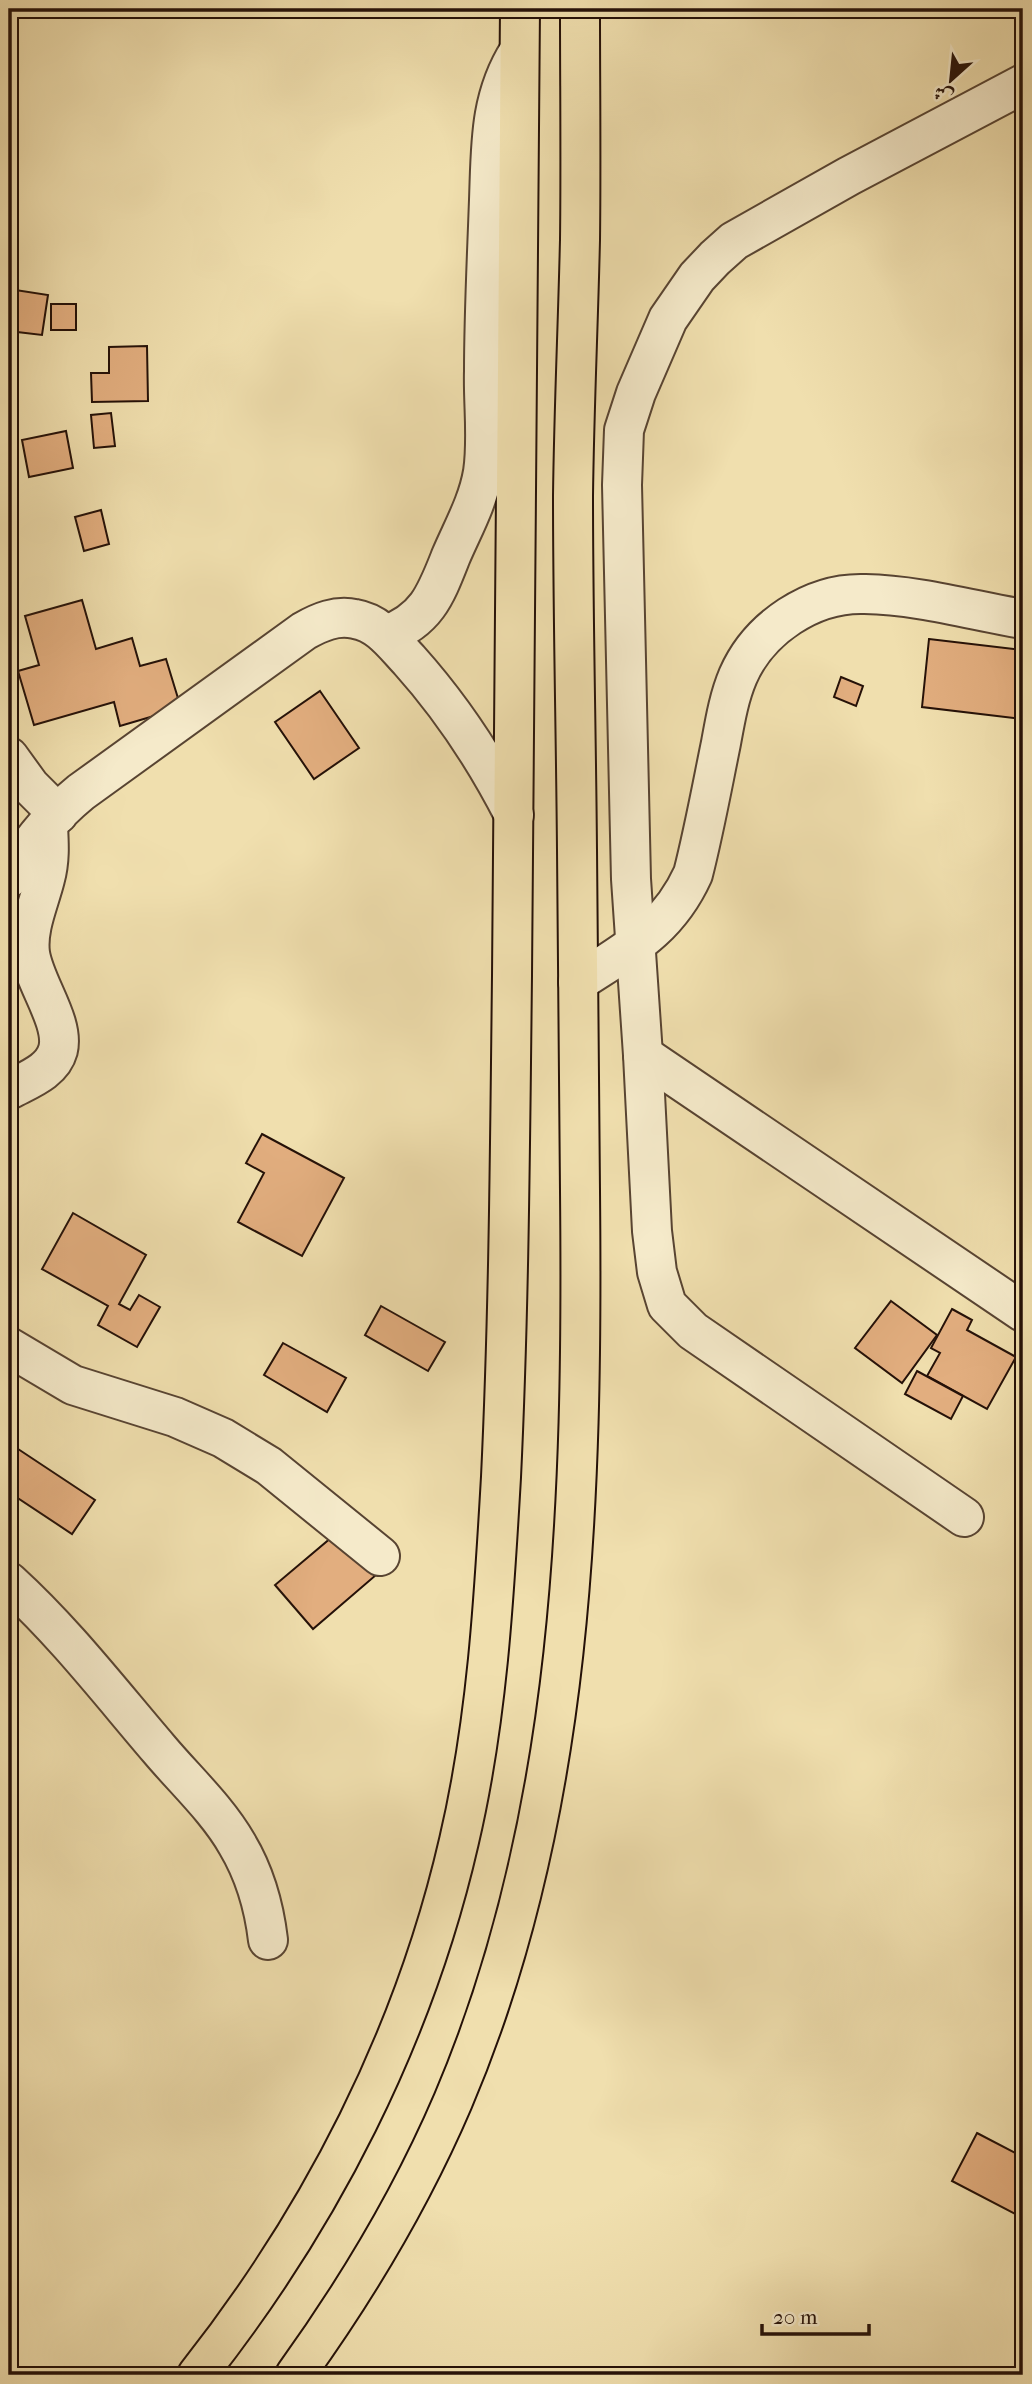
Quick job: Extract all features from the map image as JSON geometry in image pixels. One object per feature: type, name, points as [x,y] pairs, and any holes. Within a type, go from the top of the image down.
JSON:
[{"type":"highway","points":[[197,2375],[253,2302],[300,2228],[344,2152],[382,2073],[412,1999],[438,1923],[475,1767],[487,1688],[508,1333],[520,9]]},
{"type":"highway","points":[[295,2375],[339,2314],[382,2245],[420,2173],[454,2099],[483,2022],[508,1943],[529,1862],[546,1780],[557,1697],[576,1516],[581,1339],[573,492],[580,237],[580,9]]},
{"type":"street","points":[[386,635],[415,620],[436,594],[480,489],[485,456],[485,293],[492,135],[498,92],[519,51]]},
{"type":"street","points":[[964,1517],[693,1331],[667,1305],[657,1272],[652,1231],[631,879],[622,485],[624,430],[652,353],[682,297],[697,276],[734,242],[849,176],[1023,83]]},
{"type":"street","points":[[578,982],[653,931],[670,915],[683,896],[693,874],[737,676],[753,649],[775,626],[801,608],[831,597],[863,593],[1023,619]]},
{"type":"street","points":[[9,878],[27,849],[82,792],[320,622],[337,618],[355,619],[371,624],[386,635],[455,715],[484,759],[514,815]]},
{"type":"street","points":[[9,758],[53,820],[48,863],[31,930],[30,952],[35,973],[56,1025],[59,1047],[49,1066],[9,1090]]},
{"type":"street","points":[[643,1055],[1023,1312]]},
{"type":"street","points":[[9,1346],[73,1385],[175,1417],[223,1438],[269,1466],[380,1556]]},
{"type":"street","points":[[9,1583],[27,1599],[100,1680],[222,1822],[249,1866],[265,1914],[268,1940]]},
{"type":"building","points":[[9,289],[48,295],[42,335],[9,331]]},
{"type":"building","points":[[51,304],[76,304],[76,330],[51,330]]},
{"type":"building","points":[[147,346],[148,401],[92,402],[91,373],[109,373],[109,347]]},
{"type":"building","points":[[111,413],[115,446],[94,448],[91,415]]},
{"type":"building","points":[[66,431],[73,468],[29,477],[22,440]]},
{"type":"building","points":[[101,510],[109,544],[84,551],[75,517]]},
{"type":"building","points":[[82,600],[96,649],[132,638],[140,666],[166,659],[181,708],[120,726],[114,702],[34,725],[18,671],[39,665],[25,616]]},
{"type":"building","points":[[929,639],[1023,650],[1023,719],[922,707]]},
{"type":"building","points":[[841,677],[863,686],[856,706],[834,697]]},
{"type":"building","points":[[320,691],[359,748],[314,779],[275,722]]},
{"type":"building","points":[[262,1134],[344,1178],[302,1256],[238,1222],[264,1173],[246,1163]]},
{"type":"building","points":[[73,1213],[146,1255],[119,1304],[130,1310],[139,1295],[160,1307],[137,1347],[98,1325],[108,1306],[42,1269]]},
{"type":"building","points":[[891,1301],[937,1335],[902,1383],[855,1348]]},
{"type":"building","points":[[381,1306],[445,1342],[428,1371],[365,1335]]},
{"type":"building","points":[[952,1309],[972,1320],[967,1330],[1016,1357],[987,1409],[927,1376],[940,1353],[931,1348]]},
{"type":"building","points":[[283,1343],[346,1378],[327,1412],[264,1375]]},
{"type":"building","points":[[917,1371],[963,1396],[951,1419],[905,1394]]},
{"type":"building","points":[[9,1443],[95,1500],[72,1534],[10,1493],[9,1495]]},
{"type":"building","points":[[338,1532],[376,1575],[313,1629],[275,1585]]},
{"type":"building","points":[[977,2133],[1023,2157],[1023,2218],[952,2181]]}]
